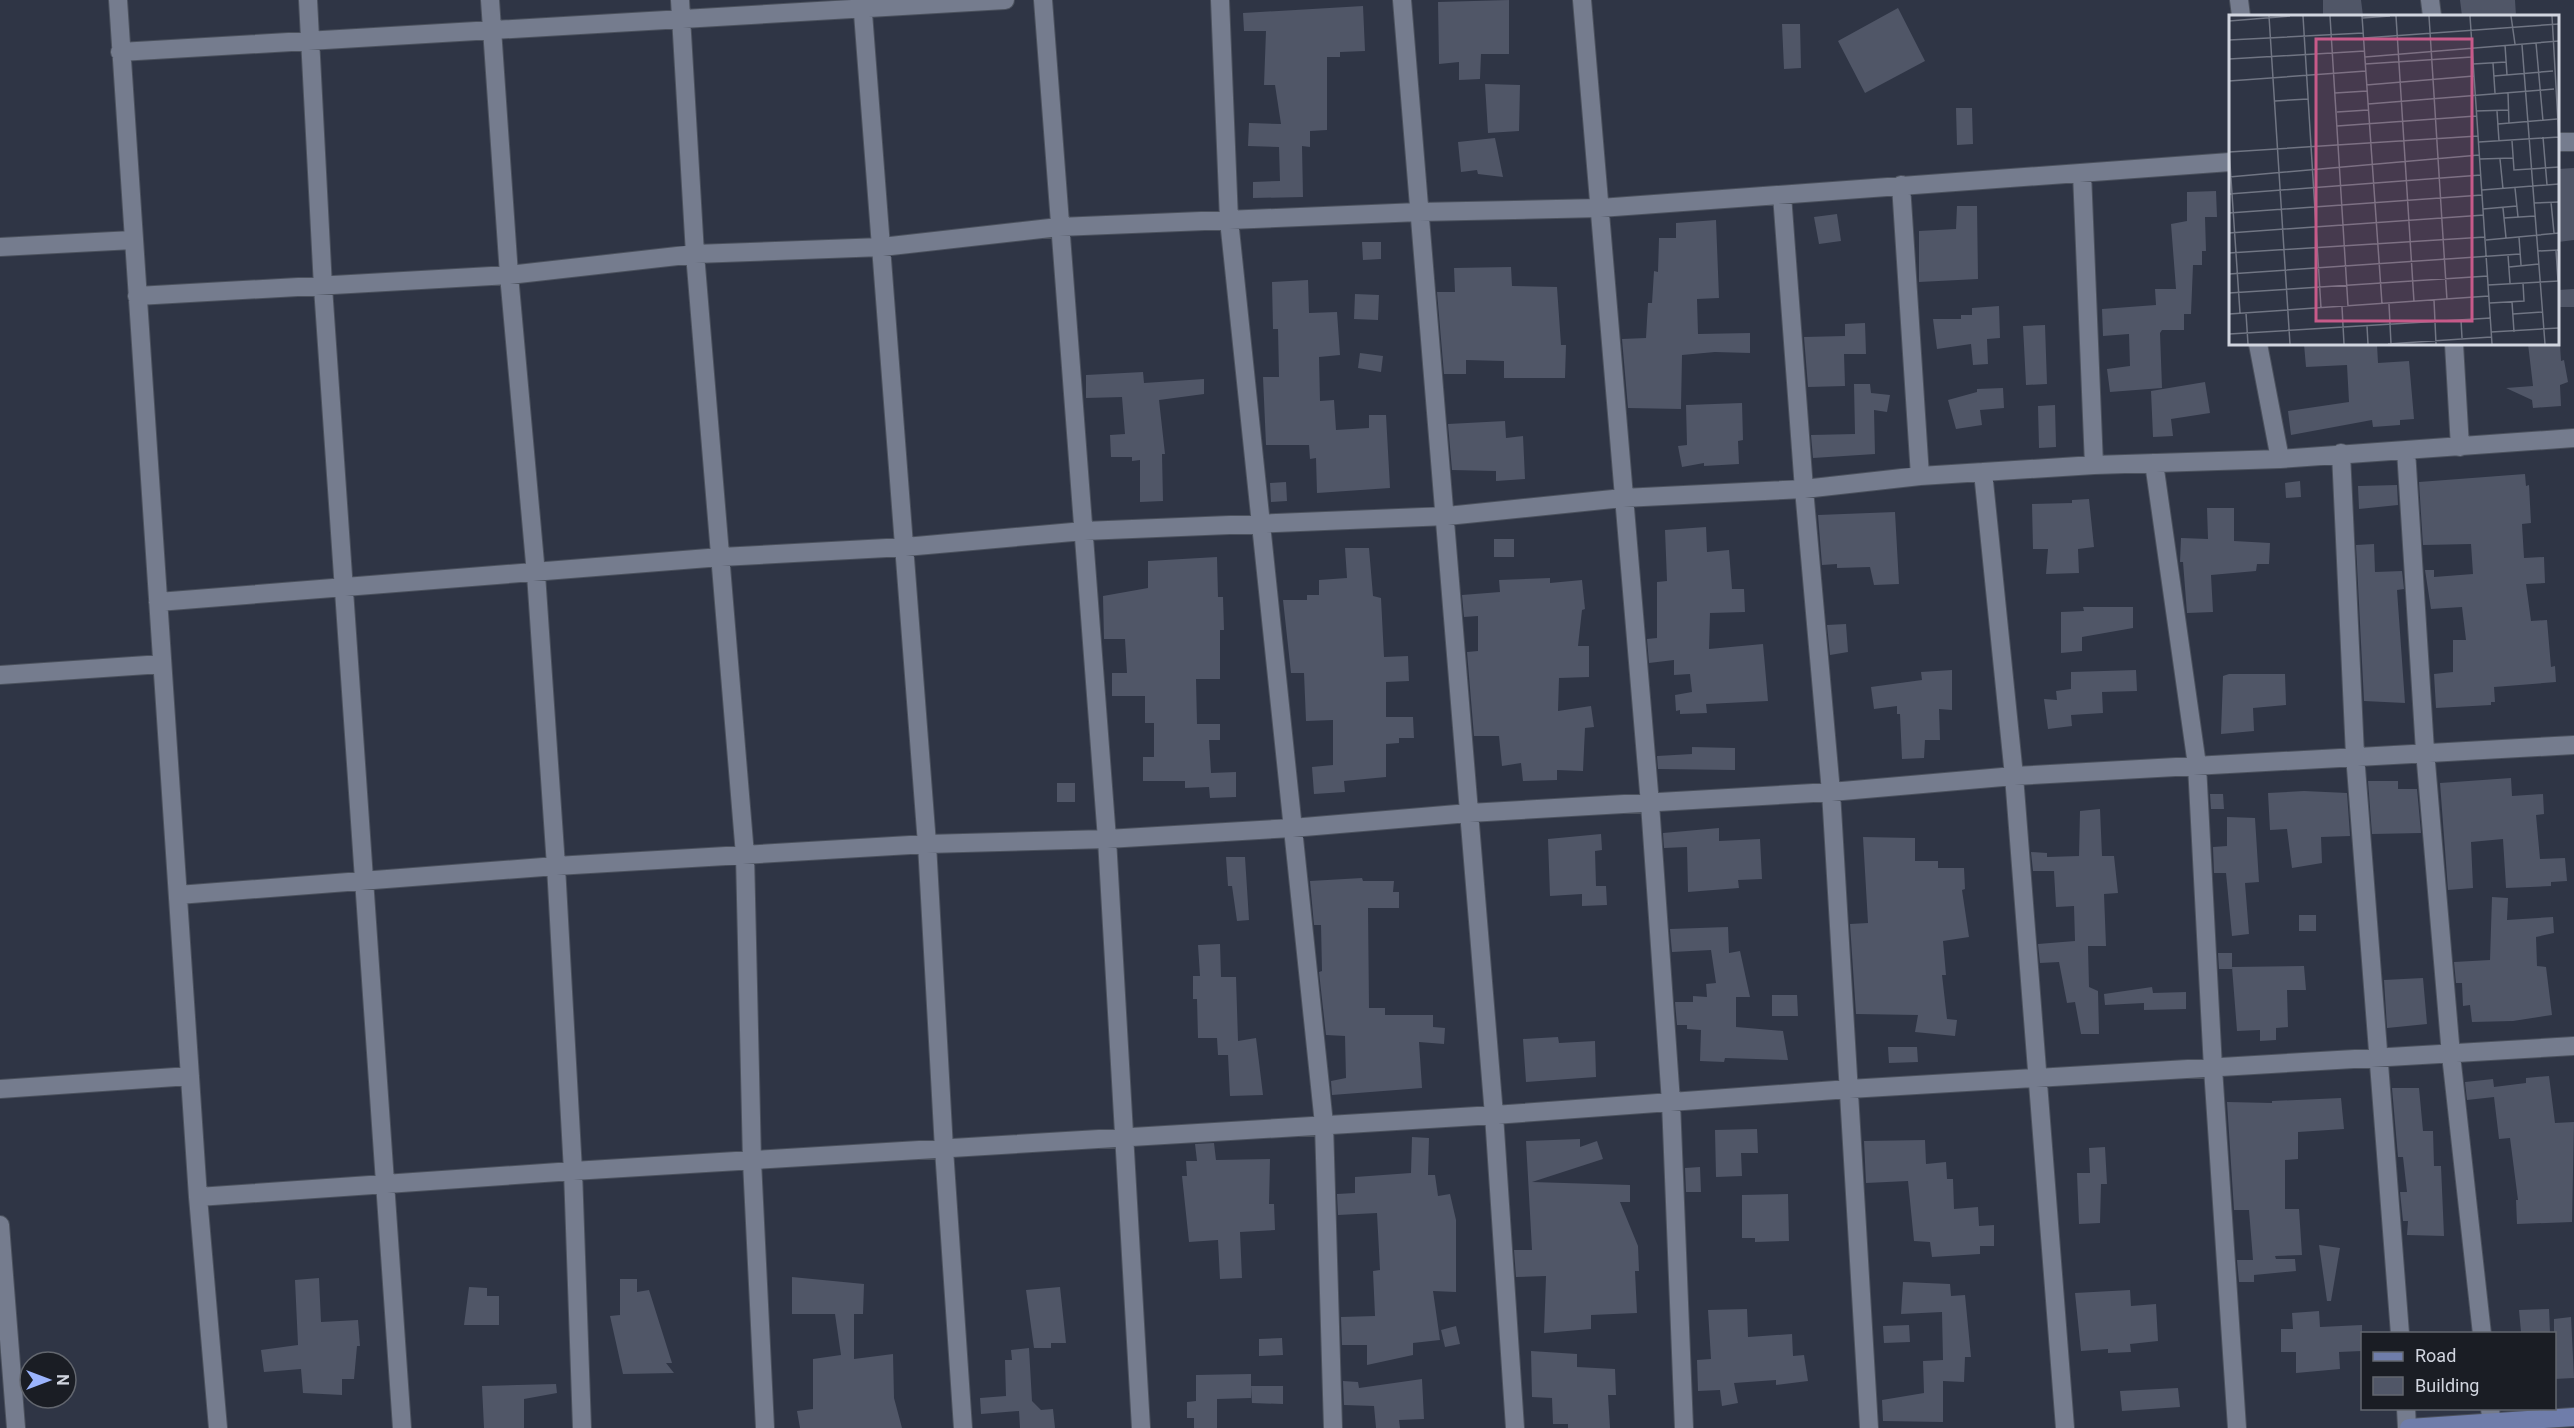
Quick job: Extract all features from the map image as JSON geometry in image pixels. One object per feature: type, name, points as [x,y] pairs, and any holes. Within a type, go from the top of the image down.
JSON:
[{"type":"main road","points":[[2408,1428],[2492,1419],[2574,1417]]},
{"type":"street","points":[[118,0],[198,1197],[218,1428]]},
{"type":"street","points":[[308,0],[323,287],[402,1428]]},
{"type":"street","points":[[490,0],[509,275],[536,574],[556,866],[573,1171],[582,1428]]},
{"type":"street","points":[[680,0],[695,254],[745,855],[752,1161],[765,1428]]},
{"type":"street","points":[[120,52],[681,18],[862,4],[1005,0]]},
{"type":"street","points":[[1043,0],[1107,839],[1141,1428]]},
{"type":"street","points":[[1220,0],[1229,220],[1263,523],[1292,828],[1324,1124],[1333,1428]]},
{"type":"street","points":[[1402,0],[1494,1115],[1515,1428]]},
{"type":"street","points":[[1582,0],[1650,804],[1671,1101],[1684,1428]]},
{"type":"street","points":[[2239,0],[2241,15]]},
{"type":"street","points":[[2430,0],[2432,15]]},
{"type":"street","points":[[862,4],[927,844],[963,1428]]},
{"type":"street","points":[[137,296],[509,275],[695,254],[882,247],[1059,227],[1419,212],[1600,208],[2229,162]]},
{"type":"street","points":[[2082,173],[2094,465]]},
{"type":"street","points":[[1901,185],[1920,476]]},
{"type":"street","points":[[1782,195],[1804,489],[1831,792],[1869,1428]]},
{"type":"street","points":[[0,247],[133,240]]},
{"type":"street","points":[[2258,345],[2280,459]]},
{"type":"street","points":[[2454,345],[2460,447]]},
{"type":"street","points":[[158,602],[536,574],[721,557],[905,547],[1084,531],[1446,516],[1623,498],[1804,489],[1920,476],[2094,465],[2280,459],[2574,438]]},
{"type":"street","points":[[2406,450],[2425,751],[2451,1055],[2482,1332]]},
{"type":"street","points":[[2341,453],[2355,755],[2400,1332]]},
{"type":"street","points":[[2154,463],[2197,765],[2213,1068],[2237,1428]]},
{"type":"street","points":[[1983,472],[2014,776],[2065,1428]]},
{"type":"street","points":[[0,675],[162,664]]},
{"type":"street","points":[[178,895],[556,866],[927,844],[1107,839],[1292,828],[1469,813],[1831,792],[2014,776],[2425,751],[2574,745]]},
{"type":"street","points":[[198,1197],[386,1186],[573,1171],[1494,1115],[1849,1089],[2574,1046]]},
{"type":"street","points":[[0,1089],[190,1076]]},
{"type":"street","points":[[0,1225],[4,1326],[16,1428]]},
{"type":"street","points":[[2406,1410],[2408,1428]]},
{"type":"building","points":[[1509,0],[1509,54],[1481,54],[1480,79],[1459,80],[1459,62],[1439,64],[1438,2]]},
{"type":"building","points":[[2323,0],[2361,0],[2363,15],[2323,15]]},
{"type":"building","points":[[2460,0],[2515,0],[2516,15],[2462,15]]},
{"type":"building","points":[[1363,6],[1365,51],[1340,52],[1340,57],[1327,57],[1327,130],[1310,131],[1310,147],[1302,146],[1303,197],[1253,198],[1253,182],[1280,181],[1279,147],[1248,146],[1249,123],[1281,124],[1275,85],[1264,85],[1266,31],[1244,31],[1243,13]]},
{"type":"building","points":[[1898,8],[1925,61],[1865,93],[1838,41]]},
{"type":"building","points":[[1782,24],[1800,24],[1801,68],[1784,69]]},
{"type":"building","points":[[1485,84],[1520,85],[1519,131],[1488,133]]},
{"type":"building","points":[[1956,108],[1972,108],[1973,144],[1957,145]]},
{"type":"building","points":[[1495,138],[1503,177],[1478,174],[1477,170],[1461,172],[1458,142]]},
{"type":"building","points":[[2574,168],[2574,240],[2559,242],[2559,169]]},
{"type":"building","points":[[2216,191],[2217,217],[2205,217],[2206,251],[2202,251],[2202,265],[2193,265],[2191,314],[2184,314],[2184,330],[2162,330],[2160,333],[2162,388],[2110,392],[2107,369],[2130,366],[2129,334],[2103,336],[2102,309],[2156,305],[2155,289],[2176,289],[2171,224],[2187,221],[2187,192]]},
{"type":"building","points":[[1957,206],[1977,206],[1978,279],[1919,282],[1919,231],[1956,229]]},
{"type":"building","points":[[1837,214],[1841,241],[1819,244],[1814,217]]},
{"type":"building","points":[[1716,220],[1719,298],[1697,299],[1698,334],[1750,333],[1750,353],[1715,352],[1682,355],[1681,409],[1628,408],[1622,339],[1646,338],[1648,303],[1652,303],[1654,271],[1658,272],[1659,238],[1676,238],[1676,223]]},
{"type":"building","points":[[1362,242],[1381,242],[1381,259],[1363,260]]},
{"type":"building","points":[[1511,267],[1512,286],[1557,287],[1561,345],[1566,345],[1565,378],[1504,378],[1504,361],[1466,360],[1466,374],[1444,374],[1437,292],[1455,292],[1454,268]]},
{"type":"building","points":[[1308,280],[1309,313],[1337,312],[1340,355],[1319,357],[1320,401],[1334,400],[1336,430],[1369,428],[1369,415],[1386,415],[1390,488],[1317,493],[1316,458],[1310,459],[1309,445],[1266,445],[1263,377],[1279,377],[1278,329],[1273,329],[1272,282]]},
{"type":"building","points":[[2574,289],[2574,307],[2560,307],[2559,290]]},
{"type":"building","points":[[1355,294],[1379,295],[1378,320],[1354,319]]},
{"type":"building","points":[[1999,306],[2000,338],[1987,339],[1988,364],[1973,365],[1971,344],[1937,349],[1933,319],[1961,319],[1961,315],[1972,315],[1972,308]]},
{"type":"building","points":[[1865,323],[1866,354],[1844,354],[1845,386],[1808,387],[1804,337],[1845,336],[1845,324]]},
{"type":"building","points":[[2045,325],[2047,384],[2026,385],[2023,326]]},
{"type":"building","points":[[2560,344],[2561,361],[2564,360],[2568,382],[2560,385],[2561,406],[2533,408],[2532,400],[2506,388],[2533,386],[2528,345]]},
{"type":"building","points":[[2304,345],[2377,345],[2378,363],[2409,361],[2414,419],[2400,420],[2400,425],[2373,427],[2372,420],[2291,435],[2288,411],[2349,402],[2347,365],[2306,367]]},
{"type":"building","points":[[1360,353],[1383,356],[1381,372],[1358,368]]},
{"type":"building","points":[[1143,372],[1144,383],[1204,379],[1204,394],[1159,400],[1165,454],[1162,454],[1163,501],[1140,502],[1140,460],[1132,461],[1132,457],[1111,457],[1110,435],[1125,434],[1122,397],[1086,398],[1086,375]]},
{"type":"building","points":[[2205,382],[2210,413],[2171,419],[2173,436],[2153,437],[2151,391]]},
{"type":"building","points":[[1854,384],[1870,384],[1871,393],[1890,395],[1887,412],[1874,410],[1875,454],[1813,458],[1811,435],[1855,434]]},
{"type":"building","points":[[2003,388],[2004,408],[1980,410],[1982,425],[1956,429],[1948,400],[1977,392],[1977,389]]},
{"type":"building","points":[[1742,403],[1743,440],[1738,441],[1739,464],[1704,466],[1704,463],[1682,467],[1678,446],[1687,445],[1686,405]]},
{"type":"building","points":[[2055,405],[2056,447],[2039,448],[2038,406]]},
{"type":"building","points":[[1505,421],[1506,438],[1523,436],[1525,479],[1496,481],[1496,471],[1452,470],[1448,424]]},
{"type":"building","points":[[2525,474],[2526,486],[2529,485],[2531,523],[2522,524],[2524,558],[2544,557],[2545,583],[2526,584],[2531,621],[2547,620],[2551,667],[2555,666],[2556,682],[2494,687],[2495,702],[2491,702],[2491,705],[2436,708],[2434,674],[2453,672],[2453,640],[2466,640],[2462,607],[2431,609],[2425,570],[2434,570],[2434,577],[2473,574],[2471,544],[2423,545],[2419,482]]},
{"type":"building","points":[[2300,481],[2301,497],[2286,498],[2285,483]]},
{"type":"building","points":[[1286,482],[1287,501],[1271,502],[1270,483]]},
{"type":"building","points":[[2397,485],[2398,505],[2359,509],[2358,486]]},
{"type":"building","points":[[2089,499],[2094,547],[2078,549],[2079,573],[2046,574],[2048,549],[2033,549],[2032,504],[2072,503],[2072,500]]},
{"type":"building","points":[[2207,508],[2234,508],[2234,541],[2270,543],[2269,564],[2257,564],[2256,571],[2211,575],[2213,612],[2187,613],[2183,562],[2180,562],[2181,538],[2208,539]]},
{"type":"building","points":[[1895,512],[1899,584],[1874,585],[1870,567],[1837,568],[1837,564],[1822,565],[1818,515]]},
{"type":"building","points":[[1706,527],[1707,552],[1729,550],[1732,589],[1744,589],[1745,612],[1710,613],[1709,649],[1763,644],[1768,701],[1706,704],[1707,713],[1680,714],[1680,710],[1676,711],[1675,695],[1692,692],[1690,674],[1674,675],[1674,660],[1649,663],[1647,639],[1657,638],[1657,582],[1667,581],[1665,530]]},
{"type":"building","points":[[1494,539],[1514,539],[1514,557],[1494,557]]},
{"type":"building","points":[[2374,544],[2375,572],[2402,571],[2404,589],[2397,590],[2405,703],[2364,701],[2356,545]]},
{"type":"building","points":[[1345,548],[1369,548],[1373,596],[1381,598],[1384,657],[1408,656],[1409,681],[1386,682],[1386,717],[1413,717],[1414,738],[1399,738],[1399,743],[1386,744],[1386,777],[1344,781],[1345,792],[1314,794],[1312,767],[1333,765],[1333,720],[1306,721],[1304,673],[1291,673],[1283,600],[1307,600],[1307,595],[1319,595],[1319,580],[1347,578]]},
{"type":"building","points":[[1217,557],[1218,597],[1223,597],[1224,630],[1220,630],[1220,679],[1196,679],[1197,724],[1220,724],[1220,740],[1209,740],[1211,773],[1236,772],[1236,797],[1210,798],[1209,787],[1185,788],[1185,781],[1143,781],[1143,757],[1154,757],[1154,723],[1145,723],[1145,696],[1112,696],[1112,673],[1127,673],[1125,639],[1104,639],[1103,596],[1148,588],[1148,561]]},
{"type":"building","points":[[1550,578],[1550,583],[1582,580],[1585,609],[1582,610],[1578,646],[1589,646],[1589,677],[1559,678],[1558,711],[1591,706],[1594,727],[1585,728],[1583,771],[1557,770],[1557,780],[1523,781],[1521,763],[1502,766],[1499,736],[1474,736],[1467,652],[1478,651],[1478,616],[1464,617],[1462,595],[1500,592],[1499,580]]},
{"type":"building","points":[[2083,607],[2133,607],[2133,628],[2082,637],[2082,651],[2061,653],[2061,612],[2084,611]]},
{"type":"building","points":[[1846,624],[1848,652],[1830,655],[1827,625]]},
{"type":"building","points":[[1952,670],[1952,710],[1939,709],[1940,740],[1925,740],[1924,758],[1902,759],[1900,714],[1897,714],[1897,706],[1874,709],[1871,687],[1922,680],[1921,672]]},
{"type":"building","points":[[2136,670],[2137,691],[2102,692],[2103,713],[2071,715],[2072,726],[2048,729],[2044,699],[2057,700],[2056,691],[2071,689],[2071,672]]},
{"type":"building","points":[[2229,674],[2285,674],[2286,705],[2253,708],[2254,731],[2221,734],[2223,676]]},
{"type":"building","points":[[1692,747],[1735,748],[1735,770],[1658,769],[1657,756],[1692,754]]},
{"type":"building","points":[[2511,778],[2512,796],[2543,794],[2544,814],[2536,815],[2540,859],[2565,858],[2567,881],[2551,882],[2551,886],[2506,888],[2503,839],[2471,842],[2473,888],[2448,890],[2440,783]]},
{"type":"building","points":[[2368,781],[2398,781],[2398,789],[2417,789],[2421,833],[2372,834]]},
{"type":"building","points":[[1057,783],[1075,783],[1075,802],[1057,802]]},
{"type":"building","points":[[2304,791],[2347,793],[2350,836],[2321,837],[2322,863],[2292,868],[2287,829],[2270,830],[2268,793]]},
{"type":"building","points":[[2210,794],[2223,794],[2224,809],[2211,809]]},
{"type":"building","points":[[2100,809],[2102,856],[2114,856],[2118,893],[2104,894],[2106,946],[2088,946],[2089,987],[2098,991],[2099,1034],[2081,1034],[2075,1002],[2067,1003],[2059,962],[2040,963],[2038,944],[2075,941],[2074,906],[2056,907],[2054,871],[2033,871],[2031,852],[2047,853],[2047,857],[2079,856],[2080,811]]},
{"type":"building","points":[[2227,817],[2255,818],[2259,882],[2245,883],[2249,934],[2232,936],[2226,873],[2214,873],[2213,847],[2227,846]]},
{"type":"building","points":[[1719,828],[1719,841],[1760,839],[1762,879],[1738,880],[1739,888],[1688,892],[1687,847],[1664,848],[1663,833]]},
{"type":"building","points":[[1601,834],[1602,850],[1595,851],[1596,886],[1606,886],[1607,905],[1582,906],[1582,894],[1550,896],[1548,839]]},
{"type":"building","points":[[1863,837],[1915,838],[1915,861],[1938,861],[1938,868],[1964,868],[1965,889],[1962,890],[1969,937],[1943,941],[1946,975],[1942,975],[1947,1019],[1957,1020],[1955,1036],[1915,1032],[1918,1015],[1856,1014],[1850,924],[1868,923]]},
{"type":"building","points":[[1226,857],[1245,857],[1249,920],[1237,921],[1232,886],[1228,886]]},
{"type":"building","points":[[1362,878],[1363,881],[1394,881],[1393,892],[1399,892],[1399,908],[1368,908],[1369,1008],[1385,1008],[1385,1015],[1433,1015],[1433,1027],[1445,1028],[1444,1044],[1419,1042],[1422,1088],[1332,1095],[1331,1081],[1346,1078],[1345,1036],[1326,1035],[1319,972],[1322,971],[1321,925],[1314,925],[1310,881]]},
{"type":"building","points":[[2492,897],[2508,898],[2507,920],[2553,917],[2554,933],[2536,937],[2537,966],[2546,967],[2552,1015],[2513,1021],[2472,1022],[2470,1005],[2463,1006],[2462,983],[2456,983],[2454,962],[2490,960]]},
{"type":"building","points":[[2299,915],[2316,915],[2316,931],[2299,931]]},
{"type":"building","points":[[1728,927],[1729,953],[1740,951],[1750,997],[1736,997],[1736,1027],[1783,1031],[1788,1060],[1725,1058],[1724,1062],[1700,1061],[1701,1030],[1687,1029],[1687,1025],[1677,1025],[1675,1002],[1693,1002],[1693,996],[1707,997],[1706,984],[1716,983],[1711,950],[1672,952],[1670,929]]},
{"type":"building","points":[[1220,944],[1221,977],[1236,977],[1238,1041],[1256,1038],[1263,1095],[1230,1096],[1228,1055],[1218,1055],[1217,1038],[1198,1038],[1197,999],[1193,999],[1193,976],[1200,976],[1198,945]]},
{"type":"building","points":[[2218,953],[2232,953],[2232,969],[2219,969]]},
{"type":"building","points":[[2304,966],[2306,990],[2287,990],[2288,1027],[2276,1028],[2276,1040],[2260,1041],[2260,1030],[2237,1031],[2232,967]]},
{"type":"building","points":[[2423,978],[2427,1024],[2387,1028],[2384,980]]},
{"type":"building","points":[[2152,987],[2153,993],[2186,992],[2186,1009],[2144,1010],[2144,1003],[2105,1005],[2104,994]]},
{"type":"building","points":[[1772,995],[1797,995],[1798,1016],[1772,1016]]},
{"type":"building","points":[[1558,1037],[1559,1043],[1595,1041],[1596,1077],[1526,1082],[1523,1039]]},
{"type":"building","points":[[1888,1047],[1917,1047],[1918,1062],[1889,1063]]},
{"type":"building","points":[[2549,1076],[2555,1123],[2574,1122],[2572,1222],[2517,1224],[2516,1200],[2518,1200],[2510,1138],[2499,1139],[2494,1097],[2467,1100],[2465,1082],[2493,1079],[2494,1087],[2526,1083],[2526,1078]]},
{"type":"building","points":[[2392,1088],[2419,1088],[2423,1131],[2433,1131],[2434,1166],[2441,1166],[2444,1236],[2407,1235],[2408,1221],[2403,1221],[2400,1192],[2407,1192],[2403,1157],[2398,1157]]},
{"type":"building","points":[[2341,1098],[2344,1129],[2298,1132],[2298,1159],[2285,1160],[2285,1209],[2299,1209],[2302,1255],[2275,1256],[2276,1259],[2295,1259],[2296,1271],[2254,1275],[2254,1282],[2239,1282],[2237,1260],[2253,1260],[2249,1210],[2234,1210],[2227,1102],[2272,1103],[2272,1101]]},
{"type":"building","points":[[1757,1129],[1758,1153],[1741,1153],[1742,1176],[1716,1177],[1715,1130]]},
{"type":"building","points":[[1412,1137],[1429,1138],[1428,1175],[1435,1175],[1438,1196],[1450,1194],[1456,1220],[1456,1292],[1433,1291],[1440,1340],[1413,1343],[1413,1355],[1367,1365],[1367,1345],[1342,1345],[1341,1317],[1375,1316],[1373,1271],[1380,1270],[1377,1213],[1338,1215],[1337,1194],[1355,1193],[1355,1177],[1411,1173]]},
{"type":"building","points":[[1580,1139],[1580,1147],[1597,1141],[1603,1159],[1532,1182],[1630,1185],[1630,1202],[1620,1202],[1638,1246],[1639,1271],[1635,1271],[1637,1313],[1591,1315],[1591,1329],[1544,1333],[1546,1276],[1516,1277],[1514,1250],[1532,1250],[1526,1141]]},
{"type":"building","points":[[1925,1140],[1926,1164],[1946,1162],[1947,1179],[1953,1179],[1954,1209],[1978,1207],[1979,1226],[1994,1225],[1994,1246],[1980,1246],[1980,1254],[1932,1257],[1930,1242],[1914,1241],[1908,1181],[1866,1183],[1864,1141]]},
{"type":"building","points":[[1214,1143],[1216,1160],[1270,1159],[1269,1204],[1274,1204],[1275,1230],[1240,1232],[1242,1278],[1220,1279],[1218,1240],[1189,1242],[1182,1176],[1187,1176],[1186,1161],[1197,1161],[1195,1144]]},
{"type":"building","points":[[2105,1147],[2107,1184],[2101,1184],[2100,1223],[2079,1224],[2077,1173],[2090,1173],[2089,1148]]},
{"type":"building","points":[[1700,1167],[1701,1192],[1686,1192],[1685,1168]]},
{"type":"building","points":[[1788,1194],[1789,1241],[1755,1242],[1755,1238],[1742,1238],[1742,1195]]},
{"type":"building","points":[[2319,1245],[2340,1248],[2331,1301],[2327,1301]]},
{"type":"building","points":[[792,1277],[864,1284],[863,1314],[854,1314],[854,1359],[893,1354],[894,1398],[902,1428],[800,1428],[797,1411],[813,1409],[813,1359],[841,1355],[835,1314],[792,1314]]},
{"type":"building","points":[[319,1278],[321,1322],[358,1320],[360,1346],[357,1346],[354,1379],[342,1379],[342,1395],[303,1393],[301,1369],[264,1372],[261,1350],[298,1345],[295,1280]]},
{"type":"building","points":[[620,1279],[637,1279],[637,1292],[649,1290],[672,1363],[666,1363],[674,1373],[623,1374],[610,1316],[620,1315]]},
{"type":"building","points":[[1903,1282],[1950,1284],[1951,1296],[1965,1295],[1971,1357],[1965,1357],[1964,1382],[1943,1381],[1943,1422],[1883,1421],[1882,1400],[1924,1393],[1923,1361],[1943,1360],[1942,1312],[1901,1314]]},
{"type":"building","points":[[469,1287],[487,1288],[487,1296],[499,1296],[499,1325],[464,1325]]},
{"type":"building","points":[[1060,1287],[1066,1343],[1051,1343],[1051,1348],[1034,1348],[1026,1290]]},
{"type":"building","points":[[2130,1290],[2131,1306],[2156,1304],[2158,1341],[2130,1344],[2131,1352],[2108,1353],[2108,1349],[2081,1351],[2075,1293]]},
{"type":"building","points":[[1747,1309],[1748,1337],[1792,1334],[1793,1356],[1804,1355],[1808,1381],[1776,1385],[1776,1380],[1734,1383],[1738,1403],[1722,1406],[1720,1390],[1698,1391],[1697,1360],[1711,1359],[1708,1310]]},
{"type":"building","points":[[2549,1309],[2550,1332],[2521,1332],[2519,1310]]},
{"type":"building","points":[[2319,1311],[2320,1327],[2362,1325],[2361,1351],[2339,1352],[2340,1369],[2296,1373],[2296,1352],[2281,1352],[2281,1329],[2293,1329],[2292,1313]]},
{"type":"building","points":[[2571,1317],[2574,1378],[2556,1379],[2554,1319]]},
{"type":"building","points":[[1909,1325],[1910,1342],[1884,1343],[1883,1326]]},
{"type":"building","points":[[1456,1326],[1460,1344],[1445,1347],[1441,1330]]},
{"type":"building","points":[[1282,1338],[1283,1355],[1259,1356],[1259,1339]]},
{"type":"building","points":[[1029,1348],[1032,1401],[1041,1410],[1053,1409],[1055,1428],[1020,1428],[1019,1411],[981,1414],[980,1398],[1006,1396],[1005,1360],[1012,1360],[1011,1350]]},
{"type":"building","points":[[1531,1351],[1577,1354],[1577,1367],[1615,1369],[1616,1395],[1608,1395],[1610,1428],[1568,1428],[1568,1424],[1553,1424],[1552,1398],[1532,1397]]},
{"type":"building","points":[[1251,1374],[1251,1398],[1217,1399],[1217,1428],[1194,1428],[1194,1418],[1187,1418],[1187,1402],[1196,1401],[1196,1375]]},
{"type":"building","points":[[1422,1379],[1424,1419],[1399,1420],[1400,1428],[1376,1428],[1374,1406],[1344,1405],[1343,1381],[1358,1382],[1359,1388]]},
{"type":"building","points":[[556,1384],[557,1393],[524,1399],[524,1428],[484,1428],[482,1386]]},
{"type":"building","points":[[1251,1386],[1283,1386],[1283,1404],[1252,1403]]},
{"type":"building","points":[[2178,1388],[2180,1407],[2122,1411],[2120,1391]]}]
